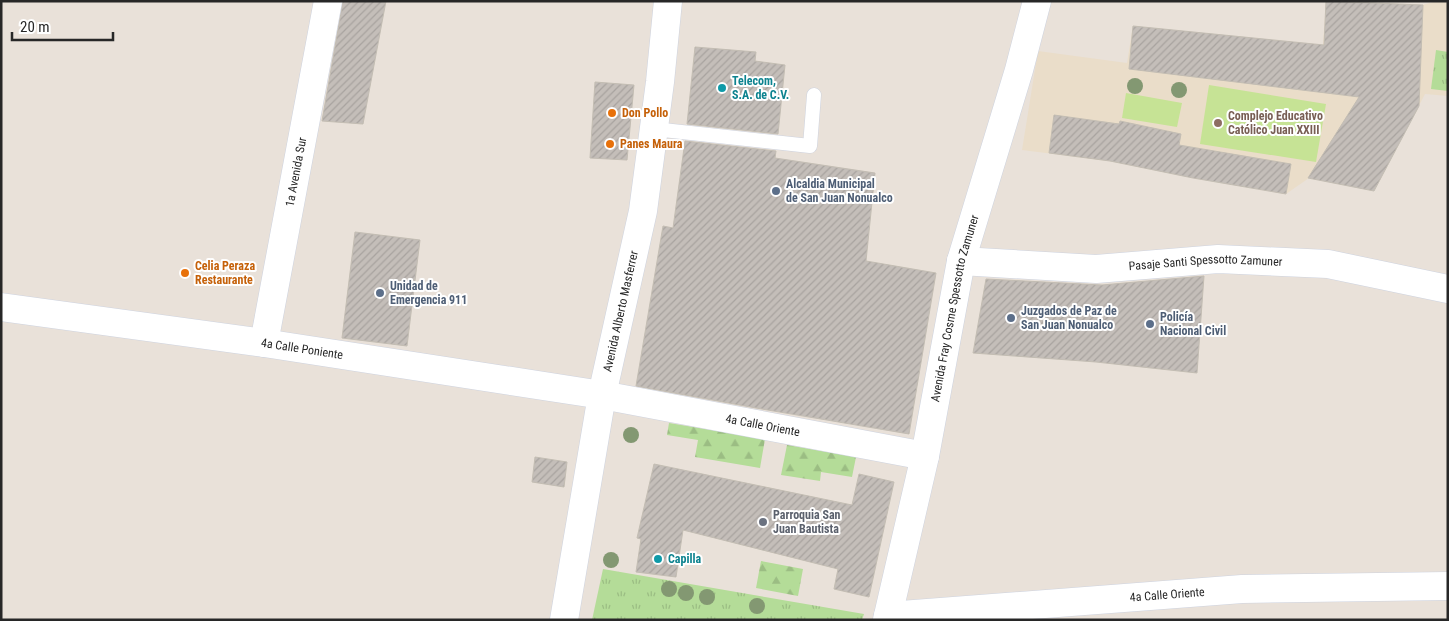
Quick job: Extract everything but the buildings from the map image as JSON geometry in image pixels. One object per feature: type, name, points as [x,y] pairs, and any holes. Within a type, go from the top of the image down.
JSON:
[{"type":"street","name":"1a Avenida Sur","points":[[264,343],[328,1]]},
{"type":"street","name":"Avenida Alberto Masferrer","points":[[564,620],[602,395],[643,211],[668,1]]},
{"type":"street","name":"Avenida Fray Cosme Spessotto Zamuner","points":[[888,618],[925,456],[961,261],[1019,70],[1036,1]]},
{"type":"street","name":"Pasaje Santi Spessotto Zamuner","points":[[961,261],[1096,269],[1218,259],[1328,264],[1448,289]]},
{"type":"street","name":"4a Calle Poniente","points":[[1,307],[264,343],[602,395]]},
{"type":"street","name":"4a Calle Oriente","points":[[602,395],[925,456]]},
{"type":"street","name":"4a Calle Oriente","points":[[888,618],[1114,610],[1242,589],[1448,586]]},
{"type":"lane","points":[[654,129],[810,146],[814,95]]},
{"type":"shaded area","name":"Complejo Educativo Católico Juan XXIII","points":[[1326,1],[1422,5],[1437,1],[1448,1],[1448,96],[1425,94],[1374,191],[1309,178],[1286,194],[1109,161],[1022,150],[1038,51],[1127,63],[1133,26],[1323,45]]},
{"type":"green space","points":[[1436,50],[1448,52],[1448,91],[1431,89]]},
{"type":"green space","points":[[1209,85],[1326,104],[1316,162],[1200,144]]},
{"type":"green space","points":[[1126,93],[1182,103],[1177,127],[1122,118]]},
{"type":"green space","points":[[669,423],[765,439],[760,468],[695,457],[698,440],[667,435]]},
{"type":"green space","points":[[787,445],[856,457],[852,477],[821,472],[820,481],[781,475]]},
{"type":"green space","points":[[761,561],[803,569],[798,596],[756,588]]},
{"type":"green space","points":[[603,569],[864,614],[862,620],[592,620]]},
{"type":"place","name":"Telecom, S.A. de C.V.","points":[[722,88]]},
{"type":"place","name":"Don Pollo","points":[[612,113]]},
{"type":"place","name":"Complejo Educativo Católico Juan XXIII","points":[[1218,123]]},
{"type":"place","name":"Panes Maura","points":[[610,144]]},
{"type":"place","name":"Alcaldia Municipal de San Juan Nonualco","points":[[776,191]]},
{"type":"place","name":"Celia Peraza Restaurante","points":[[185,273]]},
{"type":"place","name":"Unidad de Emergencia 911","points":[[380,293]]},
{"type":"place","name":"Juzgados de Paz de San Juan Nonualco","points":[[1011,318]]},
{"type":"place","name":"Policía Nacional Civil","points":[[1150,324]]},
{"type":"place","name":"Parroquia San Juan Bautista","points":[[763,522]]},
{"type":"place","name":"Capilla","points":[[658,559]]}]
